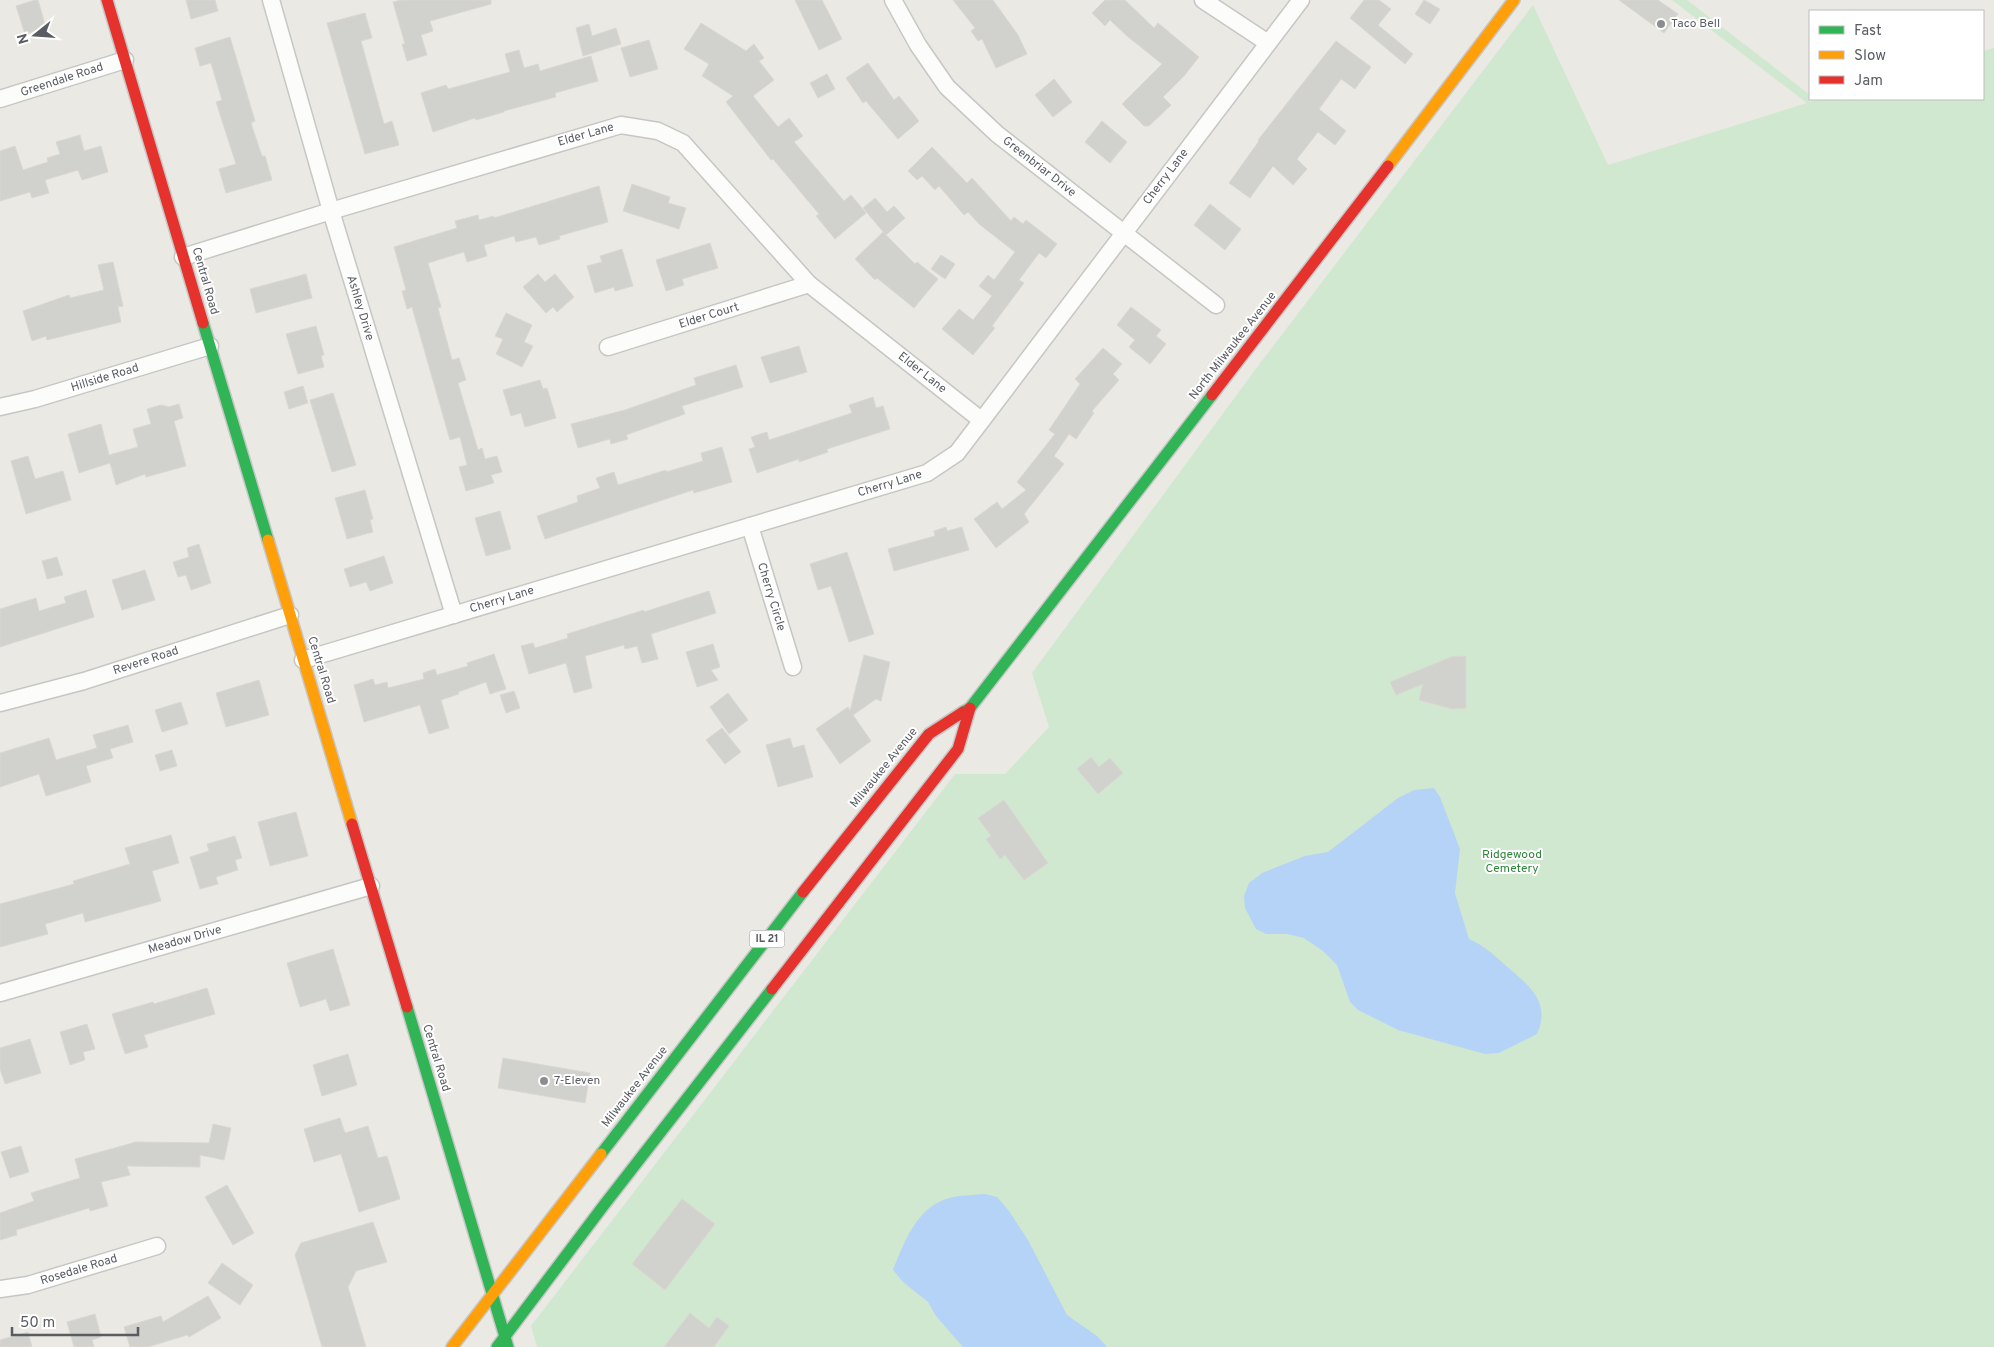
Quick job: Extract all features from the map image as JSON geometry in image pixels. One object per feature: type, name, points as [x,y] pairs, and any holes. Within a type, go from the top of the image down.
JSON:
[{"type":"main road","name":"Central Road","points":[[107,0],[507,1342]]},
{"type":"main road","name":"North Milwaukee Avenue","points":[[970,708],[1327,247],[1514,0]]},
{"type":"main road","name":"Milwaukee Avenue","points":[[452,1347],[928,734],[970,708]]},
{"type":"main road","name":"IL 21","points":[[497,1347],[507,1342],[604,1205],[958,749],[970,708]]},
{"type":"street","name":"Ashley Drive","points":[[271,0],[330,211],[454,615]]},
{"type":"street","name":"Greenbriar Drive","points":[[893,0],[918,45],[947,87],[997,134],[1216,305]]},
{"type":"street","points":[[1203,0],[1268,43]]},
{"type":"street","name":"Cherry Lane","points":[[303,660],[927,473],[957,452],[1301,0]]},
{"type":"street","name":"Greendale Road","points":[[0,99],[124,60]]},
{"type":"street","name":"Elder Lane","points":[[183,257],[330,211],[621,125],[658,131],[684,143],[809,284],[981,420]]},
{"type":"street","name":"Elder Court","points":[[608,347],[809,284]]},
{"type":"street","name":"Hillside Road","points":[[0,407],[35,399],[210,346]]},
{"type":"street","name":"Cherry Circle","points":[[750,526],[793,667]]},
{"type":"street","name":"Revere Road","points":[[0,703],[84,681],[290,615]]},
{"type":"street","name":"Meadow Drive","points":[[0,993],[371,886]]},
{"type":"street","name":"Rosedale Road","points":[[0,1289],[28,1285],[157,1246]]},
{"type":"green space","name":"Ridgewood Cemetery","points":[[1672,0],[1687,0],[1809,94],[1809,102],[1817,100],[1984,100],[1984,51],[1994,48],[1994,1347],[537,1347],[531,1326],[955,774],[1005,774],[1049,727],[1032,673],[1255,370],[1533,5],[1608,165],[1807,103]]},
{"type":"water","points":[[1434,788],[1440,797],[1460,849],[1455,893],[1469,939],[1488,950],[1529,986],[1539,1003],[1541,1022],[1537,1034],[1499,1053],[1485,1054],[1398,1030],[1358,1010],[1350,1002],[1337,965],[1323,951],[1304,938],[1287,934],[1266,934],[1256,929],[1245,908],[1244,896],[1249,883],[1262,873],[1305,856],[1328,852],[1398,798],[1414,790]]},
{"type":"water","points":[[985,1194],[997,1197],[1009,1211],[1028,1240],[1067,1315],[1097,1336],[1107,1347],[963,1347],[936,1316],[928,1302],[903,1282],[893,1270],[914,1225],[931,1207],[953,1197]]},
{"type":"building","points":[[38,0],[46,28],[25,34],[16,6]]},
{"type":"building","points":[[186,0],[215,0],[218,11],[191,19]]},
{"type":"building","points":[[401,0],[491,0],[491,4],[430,21],[433,31],[421,35],[427,55],[407,61],[402,44],[405,44],[393,2]]},
{"type":"building","points":[[795,0],[822,0],[842,39],[819,50]]},
{"type":"building","points":[[953,0],[993,0],[1018,35],[1027,54],[996,68],[982,39],[978,41],[971,31],[975,28]]},
{"type":"building","points":[[1105,0],[1125,0],[1154,28],[1158,23],[1199,57],[1184,76],[1163,97],[1171,105],[1149,126],[1144,126],[1122,104],[1162,64],[1110,20],[1105,26],[1092,13]]},
{"type":"building","points":[[1364,0],[1379,0],[1391,9],[1378,25],[1413,54],[1405,64],[1350,18]]},
{"type":"building","points":[[1424,0],[1440,9],[1430,24],[1415,14]]},
{"type":"building","name":"Taco Bell","points":[[1619,0],[1658,0],[1678,14],[1664,33]]},
{"type":"building","points":[[365,13],[372,38],[361,41],[384,124],[392,121],[399,145],[365,154],[327,23]]},
{"type":"building","points":[[701,23],[746,51],[754,44],[764,58],[759,61],[774,80],[753,96],[778,127],[789,118],[803,136],[794,142],[844,201],[851,195],[866,213],[835,239],[816,216],[819,214],[773,159],[771,160],[726,102],[733,96],[702,76],[709,64],[684,49]]},
{"type":"building","points":[[589,24],[592,36],[616,28],[621,44],[583,56],[576,28]]},
{"type":"building","points":[[230,37],[255,121],[251,123],[262,156],[265,156],[272,180],[226,193],[219,169],[236,164],[216,102],[222,100],[211,63],[200,66],[195,48]]},
{"type":"building","points":[[649,40],[658,69],[630,77],[621,48]]},
{"type":"building","points":[[1336,41],[1371,67],[1355,89],[1341,79],[1319,109],[1346,131],[1335,145],[1318,132],[1297,159],[1307,169],[1293,185],[1273,166],[1250,198],[1229,183],[1258,140]]},
{"type":"building","points":[[519,50],[524,68],[538,64],[540,71],[591,56],[598,81],[555,93],[556,97],[476,120],[475,118],[433,132],[421,93],[446,85],[448,89],[510,72],[505,54]]},
{"type":"building","points":[[868,63],[894,100],[899,96],[919,121],[898,139],[866,101],[863,103],[846,78]]},
{"type":"building","points":[[827,74],[835,89],[818,98],[810,83]]},
{"type":"building","points":[[1054,79],[1072,102],[1053,117],[1035,95]]},
{"type":"building","points":[[1102,121],[1127,142],[1110,163],[1085,142]]},
{"type":"building","points":[[80,135],[84,151],[101,146],[108,172],[82,180],[78,170],[45,180],[49,193],[32,198],[30,192],[0,201],[0,151],[15,146],[23,170],[48,162],[47,158],[60,154],[56,142]]},
{"type":"building","points":[[932,147],[967,183],[972,178],[1011,221],[1014,217],[1023,224],[1026,220],[1057,244],[1046,258],[1039,253],[1019,280],[1024,283],[992,326],[995,328],[973,355],[942,329],[959,309],[973,320],[992,296],[979,286],[988,275],[994,280],[1015,252],[979,224],[968,212],[964,215],[939,186],[935,190],[922,176],[917,180],[908,171]]},
{"type":"building","points":[[632,184],[670,197],[668,203],[686,208],[679,229],[623,211]]},
{"type":"building","points":[[599,186],[608,222],[559,236],[560,239],[539,245],[536,237],[516,242],[514,236],[484,245],[487,256],[467,262],[464,252],[428,263],[441,307],[438,308],[452,360],[459,358],[466,380],[458,383],[478,450],[482,448],[485,459],[497,456],[502,472],[491,475],[494,483],[466,491],[459,467],[467,465],[460,437],[450,440],[412,307],[407,309],[402,291],[406,290],[394,247],[457,228],[455,221],[478,215],[479,220],[494,216],[494,218]]},
{"type":"building","points":[[875,198],[887,212],[894,206],[905,218],[886,235],[863,208]]},
{"type":"building","points":[[1210,204],[1241,229],[1225,250],[1194,225]]},
{"type":"building","points":[[883,232],[915,264],[917,262],[938,279],[914,308],[877,278],[875,280],[855,259]]},
{"type":"building","points":[[710,243],[718,268],[682,279],[684,285],[666,291],[656,260]]},
{"type":"building","points":[[622,249],[633,286],[615,291],[614,287],[595,293],[587,266],[602,262],[600,256]]},
{"type":"building","points":[[941,255],[955,264],[945,279],[931,269]]},
{"type":"building","points":[[113,262],[123,306],[118,307],[121,322],[47,340],[46,336],[32,341],[23,311],[69,295],[70,298],[104,290],[98,265]]},
{"type":"building","points":[[306,274],[312,298],[256,313],[250,289]]},
{"type":"building","points":[[538,274],[545,282],[555,274],[574,297],[557,312],[553,307],[546,313],[523,287]]},
{"type":"building","points":[[1131,307],[1161,330],[1156,336],[1166,344],[1150,364],[1129,347],[1135,340],[1117,325]]},
{"type":"building","points":[[506,313],[532,325],[524,342],[533,346],[522,367],[496,354],[503,339],[495,336]]},
{"type":"building","points":[[316,326],[324,355],[321,356],[324,367],[298,374],[286,334]]},
{"type":"building","points":[[799,346],[807,372],[770,383],[761,357]]},
{"type":"building","points":[[1103,348],[1122,364],[1113,374],[1119,380],[1092,411],[1094,413],[1076,439],[1069,434],[1054,456],[1064,464],[1024,514],[1029,522],[996,548],[974,519],[997,502],[1002,509],[1026,490],[1017,482],[1055,434],[1049,430],[1080,384],[1075,379]]},
{"type":"building","points":[[736,365],[743,387],[682,406],[685,414],[626,435],[628,439],[611,444],[610,439],[578,448],[571,424],[625,410],[696,385],[694,378]]},
{"type":"building","points":[[540,380],[543,389],[547,388],[556,418],[525,427],[521,413],[511,416],[503,390]]},
{"type":"building","points":[[303,386],[308,403],[289,409],[284,392]]},
{"type":"building","points":[[333,393],[356,465],[332,472],[310,400]]},
{"type":"building","points":[[873,397],[876,408],[883,406],[890,429],[827,449],[828,452],[799,462],[799,459],[757,473],[749,449],[755,447],[751,437],[767,432],[769,440],[852,413],[849,405]]},
{"type":"building","points":[[179,404],[183,418],[174,421],[186,466],[146,477],[145,474],[116,485],[110,463],[79,473],[68,434],[101,424],[109,455],[138,447],[133,429],[151,424],[147,409],[161,405],[169,407]]},
{"type":"building","points":[[722,447],[732,482],[694,493],[693,490],[545,539],[537,516],[578,502],[577,496],[600,488],[596,478],[614,472],[618,485],[703,461],[701,453]]},
{"type":"building","points":[[28,456],[35,479],[63,471],[71,500],[26,514],[11,461]]},
{"type":"building","points":[[365,490],[373,519],[370,520],[373,532],[347,539],[335,498]]},
{"type":"building","points":[[500,511],[511,549],[486,556],[475,518]]},
{"type":"building","points":[[946,527],[947,531],[962,527],[969,550],[894,571],[888,549],[935,536],[934,531]]},
{"type":"building","points":[[199,544],[211,583],[191,590],[186,575],[178,577],[173,562],[189,557],[187,548]]},
{"type":"building","points":[[847,552],[874,634],[849,642],[831,586],[818,590],[810,564]]},
{"type":"building","points":[[384,556],[393,583],[370,591],[366,582],[350,587],[344,569]]},
{"type":"building","points":[[57,557],[63,575],[47,579],[42,561]]},
{"type":"building","points":[[145,570],[155,600],[122,610],[112,580]]},
{"type":"building","points":[[86,590],[94,617],[0,647],[0,609],[36,598],[39,611],[66,603],[64,597]]},
{"type":"building","points":[[709,591],[716,613],[651,634],[658,659],[642,663],[637,646],[625,649],[624,645],[585,656],[592,688],[574,693],[566,663],[529,674],[521,646],[533,643],[535,648],[568,638],[567,634]]},
{"type":"building","points":[[713,644],[720,667],[711,670],[718,680],[697,687],[686,652]]},
{"type":"building","points":[[494,654],[506,689],[490,694],[486,682],[441,700],[449,728],[429,734],[420,705],[364,722],[354,685],[373,679],[375,685],[387,682],[388,688],[424,679],[423,673],[435,669],[437,675],[468,666],[467,663]]},
{"type":"building","points":[[864,655],[890,662],[881,701],[876,699],[853,715],[871,741],[840,764],[816,729],[848,707],[850,711]]},
{"type":"building","points":[[1466,656],[1466,708],[1452,709],[1419,700],[1423,684],[1396,695],[1390,682],[1451,657]]},
{"type":"building","points":[[259,680],[269,715],[226,727],[216,693]]},
{"type":"building","points":[[514,691],[520,708],[506,713],[500,695]]},
{"type":"building","points":[[728,693],[748,720],[729,734],[710,707]]},
{"type":"building","points":[[181,702],[188,724],[162,732],[155,710]]},
{"type":"building","points":[[128,725],[133,742],[110,749],[113,758],[86,766],[91,782],[46,796],[39,774],[0,787],[0,753],[49,738],[56,760],[97,748],[93,735]]},
{"type":"building","points":[[722,728],[741,752],[725,764],[706,740]]},
{"type":"building","points":[[790,738],[793,748],[804,745],[813,777],[778,787],[766,745]]},
{"type":"building","points":[[172,750],[177,766],[160,771],[155,755]]},
{"type":"building","points":[[1091,757],[1099,767],[1110,758],[1123,773],[1098,794],[1077,769]]},
{"type":"building","points":[[1004,800],[1048,863],[1024,880],[1005,855],[1000,859],[986,839],[991,836],[978,818]]},
{"type":"building","points":[[296,812],[308,856],[270,866],[258,822]]},
{"type":"building","points":[[171,835],[179,863],[152,871],[161,901],[85,922],[83,913],[45,924],[48,934],[0,947],[0,904],[74,884],[73,881],[130,864],[125,848]]},
{"type":"building","points":[[235,836],[242,858],[235,860],[238,870],[216,877],[218,884],[200,889],[190,857],[209,851],[207,844]]},
{"type":"building","points":[[333,949],[350,1005],[330,1011],[326,999],[300,1007],[287,963]]},
{"type":"building","points":[[207,988],[215,1014],[144,1035],[148,1047],[125,1054],[112,1014]]},
{"type":"building","points":[[87,1024],[95,1049],[83,1052],[85,1060],[70,1065],[60,1032]]},
{"type":"building","points":[[30,1039],[41,1073],[5,1084],[0,1069],[0,1048]]},
{"type":"building","points":[[348,1054],[357,1085],[322,1096],[313,1065]]},
{"type":"building","name":"7-Eleven","points":[[503,1058],[590,1073],[585,1103],[498,1088]]},
{"type":"building","points":[[340,1118],[345,1133],[368,1126],[378,1158],[387,1156],[400,1199],[359,1212],[341,1154],[314,1162],[304,1129]]},
{"type":"building","points":[[213,1124],[231,1128],[224,1160],[200,1155],[200,1167],[127,1166],[130,1175],[101,1182],[108,1206],[90,1211],[89,1208],[16,1230],[17,1235],[0,1240],[0,1213],[34,1201],[31,1193],[80,1178],[75,1159],[136,1142],[209,1143]]},
{"type":"building","points":[[21,1146],[29,1172],[10,1178],[1,1152]]},
{"type":"building","points":[[227,1185],[254,1233],[233,1245],[205,1197]]},
{"type":"building","points":[[682,1199],[715,1224],[665,1290],[632,1264]]},
{"type":"building","points":[[373,1222],[387,1262],[356,1271],[348,1287],[366,1347],[322,1347],[295,1255],[301,1243]]},
{"type":"building","points":[[222,1263],[253,1285],[240,1305],[208,1283]]},
{"type":"building","points":[[208,1296],[221,1318],[189,1337],[187,1335],[148,1347],[130,1347],[124,1327],[161,1316],[163,1322]]},
{"type":"building","points":[[690,1313],[709,1328],[717,1317],[729,1326],[714,1347],[664,1347]]},
{"type":"building","points":[[95,1314],[101,1337],[92,1340],[94,1347],[74,1347],[67,1322]]},
{"type":"building","points":[[28,1332],[32,1347],[0,1347],[0,1340]]},
{"type":"traffic: fast","points":[[203,323],[268,540]]},
{"type":"traffic: fast","points":[[963,712],[970,708],[1212,395]]},
{"type":"traffic: fast","points":[[601,1154],[803,892]]},
{"type":"traffic: fast","points":[[497,1347],[604,1205],[772,989]]},
{"type":"traffic: fast","points":[[407,1007],[508,1347]]},
{"type":"traffic: slow","points":[[1388,166],[1514,0]]},
{"type":"traffic: slow","points":[[268,540],[352,824]]},
{"type":"traffic: slow","points":[[452,1347],[601,1154]]},
{"type":"traffic: jam","points":[[107,0],[203,323]]},
{"type":"traffic: jam","points":[[1212,395],[1388,166]]},
{"type":"traffic: jam","points":[[772,989],[958,749],[970,708]]},
{"type":"traffic: jam","points":[[803,892],[929,734],[963,712]]},
{"type":"traffic: jam","points":[[352,824],[407,1007]]},
{"type":"place","name":"Taco Bell","points":[[1661,24]]},
{"type":"place","name":"7-Eleven","points":[[544,1081]]}]
